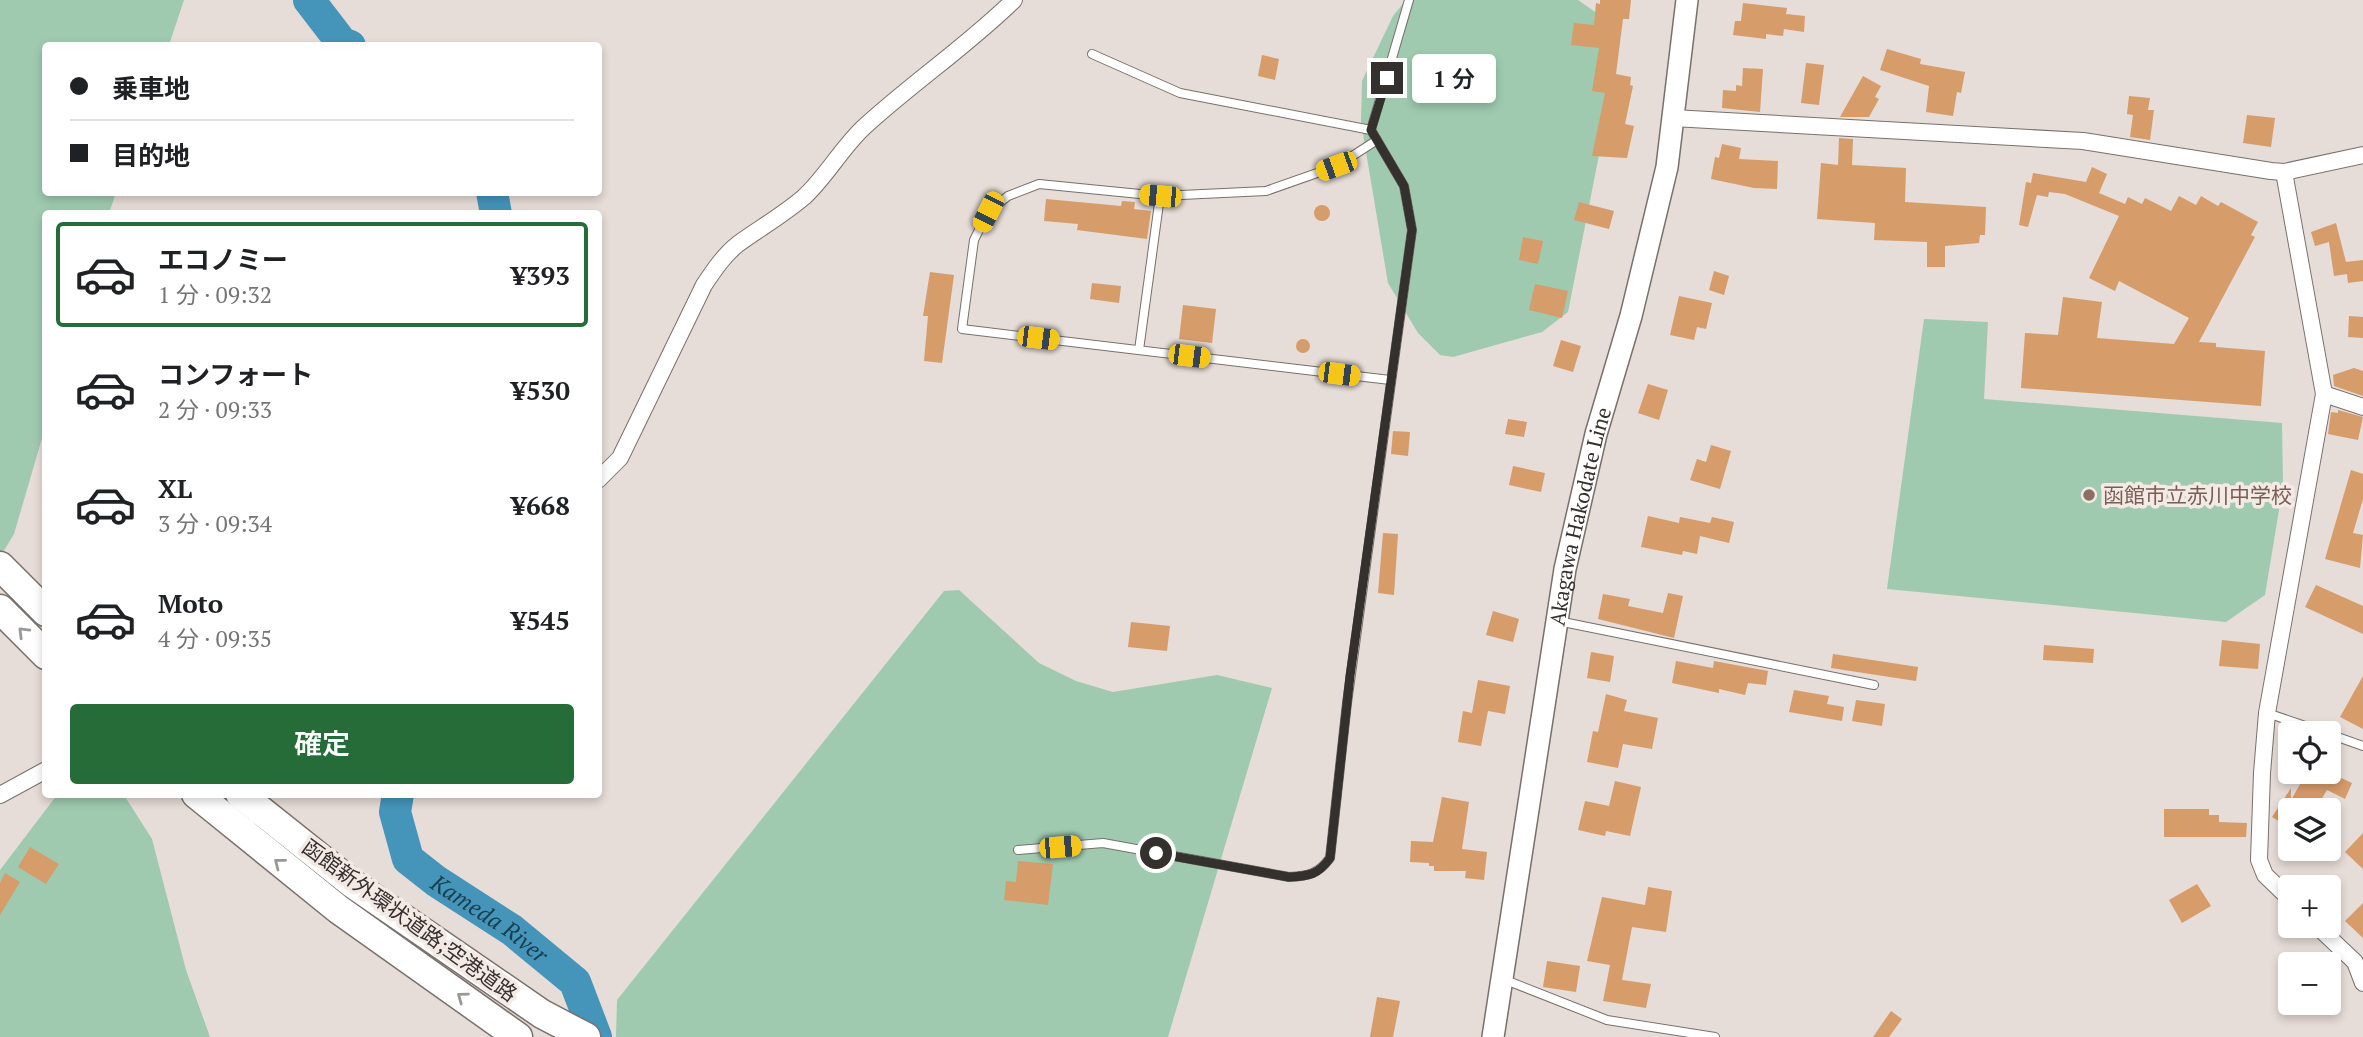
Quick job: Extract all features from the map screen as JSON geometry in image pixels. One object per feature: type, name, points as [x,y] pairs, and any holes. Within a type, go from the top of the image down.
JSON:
[{"type":"highway","points":[[0,566],[42,608]]},
{"type":"highway","points":[[0,609],[42,651]]},
{"type":"highway","name":"函館新外環状道路;空港道路","points":[[201,798],[338,909],[517,1037]]},
{"type":"highway","name":"函館新外環状道路;空港道路","points":[[245,798],[354,884],[542,1014],[586,1037]]},
{"type":"main road","name":"Akagawa Hakodate Line","points":[[1493,1037],[1555,621],[1596,434],[1651,238],[1667,167],[1686,0]]},
{"type":"street","points":[[602,476],[620,458],[704,285],[720,262],[737,244],[784,214],[807,194],[860,131],[899,95],[980,33],[1014,0]]},
{"type":"street","points":[[1673,118],[2083,141],[2284,172],[2363,155]]},
{"type":"street","points":[[2278,888],[2265,875],[2259,860],[2267,713],[2324,394],[2284,172]]},
{"type":"street","points":[[2324,394],[2363,407]]},
{"type":"street","points":[[0,795],[42,772]]},
{"type":"street","points":[[2330,938],[2355,962],[2363,983]]},
{"type":"lane","points":[[1018,850],[1103,843],[1289,877],[1310,876],[1321,871],[1330,858],[1390,380],[1412,230],[1404,186],[1371,130],[1409,0]]},
{"type":"lane","points":[[1092,54],[1180,93],[1371,130]]},
{"type":"lane","points":[[1377,140],[1336,166],[1266,191],[1160,196],[1039,184],[1008,196],[988,212],[974,240],[962,329],[1390,380]]},
{"type":"lane","points":[[1139,350],[1160,196]]},
{"type":"lane","points":[[1555,621],[1874,685]]},
{"type":"lane","points":[[2267,713],[2290,721]]},
{"type":"lane","points":[[2341,738],[2363,746]]},
{"type":"lane","points":[[1503,978],[1607,1020],[1715,1037]]},
{"type":"green space","points":[[0,0],[184,0],[170,42],[42,42],[42,196],[115,196],[110,210],[42,210],[42,438],[14,534],[0,557]]},
{"type":"green space","points":[[1406,0],[1578,0],[1598,14],[1615,74],[1568,312],[1542,332],[1453,357],[1440,355],[1418,333],[1388,283],[1361,122],[1362,81],[1393,16]]},
{"type":"green space","points":[[1924,319],[1988,322],[1984,399],[2282,423],[2283,486],[2265,595],[2226,622],[1887,589]]},
{"type":"green space","points":[[959,590],[1039,663],[1076,681],[1113,692],[1217,675],[1272,688],[1168,1037],[616,1037],[617,1000],[944,591]]},
{"type":"green space","points":[[55,798],[126,798],[152,839],[186,970],[210,1037],[0,1037],[0,870]]},
{"type":"building","points":[[1600,0],[1631,0],[1629,19],[1623,19],[1616,74],[1631,77],[1630,85],[1633,86],[1625,124],[1634,126],[1627,158],[1592,156],[1605,93],[1592,91],[1599,48],[1571,45],[1574,23],[1594,25],[1596,3],[1600,4]]},
{"type":"building","points":[[1743,3],[1787,8],[1786,14],[1805,16],[1804,32],[1784,29],[1783,36],[1766,34],[1766,39],[1733,35],[1735,21],[1741,21]]},
{"type":"building","points":[[1887,49],[1921,59],[1920,64],[1965,72],[1961,93],[1957,92],[1953,116],[1926,112],[1929,86],[1880,70]]},
{"type":"building","points":[[1262,55],[1279,59],[1275,80],[1258,76]]},
{"type":"building","points":[[1806,63],[1824,65],[1819,105],[1801,103]]},
{"type":"building","points":[[1743,68],[1763,69],[1760,112],[1722,108],[1723,90],[1736,91],[1736,85],[1742,86]]},
{"type":"building","points":[[1863,76],[1881,86],[1875,97],[1879,99],[1869,117],[1840,117]]},
{"type":"building","points":[[2129,96],[2150,98],[2148,110],[2154,110],[2150,140],[2130,137],[2133,115],[2127,114]]},
{"type":"building","points":[[2247,115],[2275,118],[2271,147],[2243,143]]},
{"type":"building","points":[[1839,138],[1853,139],[1852,165],[1906,168],[1905,202],[1986,207],[1985,235],[1980,235],[1979,243],[1945,246],[1945,267],[1927,267],[1927,242],[1874,240],[1875,223],[1817,219],[1821,163],[1838,165]]},
{"type":"building","points":[[1722,144],[1741,148],[1739,159],[1778,161],[1777,189],[1754,188],[1711,179],[1715,157],[1719,158]]},
{"type":"building","points":[[2092,167],[2107,174],[2099,193],[2125,204],[2128,197],[2142,204],[2145,198],[2171,211],[2179,196],[2196,205],[2201,196],[2218,206],[2221,202],[2258,222],[2251,235],[2255,237],[2199,342],[2216,343],[2216,347],[2265,351],[2261,406],[2021,388],[2025,333],[2058,335],[2063,297],[2102,302],[2097,338],[2174,344],[2189,318],[2119,281],[2115,291],[2089,278],[2119,216],[2065,194],[2049,192],[2048,197],[2037,195],[2028,227],[2019,225],[2026,182],[2031,183],[2033,173],[2086,182]]},
{"type":"building","points":[[1046,199],[1121,206],[1122,201],[1135,202],[1134,209],[1151,211],[1147,239],[1077,230],[1078,224],[1044,221]]},
{"type":"building","points":[[1579,202],[1614,211],[1609,229],[1574,220]]},
{"type":"building","points":[[1322,205],[1330,213],[1322,221],[1314,213]]},
{"type":"building","points":[[2336,223],[2346,262],[2363,260],[2363,281],[2348,283],[2347,274],[2334,276],[2329,242],[2315,246],[2311,232]]},
{"type":"building","points":[[1523,237],[1543,241],[1538,264],[1519,260]]},
{"type":"building","points":[[1714,271],[1729,276],[1724,295],[1709,290]]},
{"type":"building","points":[[930,272],[954,275],[942,363],[924,361],[928,316],[923,316]]},
{"type":"building","points":[[1092,283],[1121,286],[1119,303],[1090,299]]},
{"type":"building","points":[[1535,284],[1568,291],[1562,318],[1529,310]]},
{"type":"building","points":[[1679,296],[1712,303],[1706,329],[1697,327],[1694,340],[1670,335]]},
{"type":"building","points":[[1183,305],[1216,309],[1212,343],[1179,339]]},
{"type":"building","points":[[2349,316],[2363,317],[2363,338],[2348,337]]},
{"type":"building","points":[[1300,339],[1306,339],[1310,346],[1306,353],[1300,353],[1296,349],[1296,343]]},
{"type":"building","points":[[1561,340],[1581,346],[1573,372],[1553,366]]},
{"type":"building","points":[[2354,368],[2363,371],[2363,396],[2334,386],[2333,375]]},
{"type":"building","points":[[1648,384],[1668,390],[1659,420],[1638,413]]},
{"type":"building","points":[[2338,410],[2363,417],[2358,440],[2328,434],[2331,412],[2338,413]]},
{"type":"building","points":[[1508,419],[1527,422],[1524,437],[1505,434]]},
{"type":"building","points":[[1393,431],[1410,432],[1408,456],[1391,454]]},
{"type":"building","points":[[1711,445],[1731,451],[1720,489],[1690,480],[1697,459],[1706,462]]},
{"type":"building","points":[[1513,466],[1545,473],[1541,492],[1509,485]]},
{"type":"building","points":[[2351,470],[2363,474],[2363,499],[2353,533],[2363,535],[2360,568],[2325,559]]},
{"type":"building","points":[[1648,516],[1679,523],[1680,517],[1710,523],[1712,517],[1734,522],[1729,543],[1700,536],[1697,554],[1683,551],[1682,555],[1641,547]]},
{"type":"building","points":[[1383,533],[1398,534],[1394,595],[1378,593]]},
{"type":"building","points":[[2316,585],[2363,606],[2363,634],[2305,607]]},
{"type":"building","points":[[1668,593],[1683,596],[1674,638],[1598,619],[1603,594],[1630,599],[1628,606],[1663,613]]},
{"type":"building","points":[[1493,611],[1519,619],[1513,642],[1486,635]]},
{"type":"building","points":[[1131,622],[1170,626],[1167,651],[1128,647]]},
{"type":"building","points":[[2222,640],[2260,644],[2258,669],[2219,666]]},
{"type":"building","points":[[2044,645],[2094,649],[2093,663],[2043,660]]},
{"type":"building","points":[[1591,652],[1614,656],[1610,682],[1587,678]]},
{"type":"building","points":[[1833,654],[1918,667],[1916,681],[1831,668]]},
{"type":"building","points":[[1676,661],[1713,668],[1714,661],[1768,671],[1766,685],[1748,683],[1745,695],[1719,689],[1719,693],[1672,683]]},
{"type":"building","points":[[2363,676],[2363,729],[2340,717]]},
{"type":"building","points":[[1478,680],[1510,686],[1505,714],[1488,711],[1481,746],[1458,742],[1463,711],[1472,713]]},
{"type":"building","points":[[1794,690],[1829,696],[1827,704],[1844,707],[1842,721],[1789,712]]},
{"type":"building","points":[[1606,694],[1627,700],[1624,711],[1658,718],[1652,749],[1623,744],[1618,768],[1587,762],[1593,731],[1598,732]]},
{"type":"building","points":[[1856,700],[1885,704],[1882,726],[1852,721]]},
{"type":"building","points":[[2341,778],[2352,783],[2345,799],[2327,790],[2322,798],[2292,798],[2300,784],[2341,784]]},
{"type":"building","points":[[1615,781],[1641,787],[1630,836],[1606,831],[1605,836],[1578,830],[1585,801],[1609,806]]},
{"type":"building","points":[[2291,788],[2291,798],[2284,798]]},
{"type":"building","points":[[1442,797],[1469,802],[1462,849],[1487,852],[1484,880],[1465,878],[1466,871],[1434,871],[1434,866],[1429,866],[1429,863],[1410,862],[1411,841],[1433,842]]},
{"type":"building","points":[[2278,808],[2278,821],[2272,817]]},
{"type":"building","points":[[2164,809],[2209,809],[2209,815],[2219,815],[2219,822],[2247,823],[2246,837],[2164,837]]},
{"type":"building","points":[[2363,833],[2363,869],[2345,852]]},
{"type":"building","points":[[30,847],[59,864],[46,884],[18,867]]},
{"type":"building","points":[[1018,861],[1053,864],[1048,905],[1004,900],[1006,881],[1016,882]]},
{"type":"building","points":[[5,873],[20,882],[0,915],[0,883]]},
{"type":"building","points":[[2197,884],[2211,906],[2182,923],[2169,900]]},
{"type":"building","points":[[1648,887],[1672,891],[1666,932],[1632,927],[1622,980],[1651,984],[1646,1008],[1603,1001],[1610,965],[1587,961],[1602,897],[1645,905]]},
{"type":"building","points":[[2363,903],[2363,938],[2345,921]]},
{"type":"building","points":[[1547,961],[1580,966],[1576,992],[1543,987]]},
{"type":"building","points":[[1377,997],[1400,1001],[1393,1037],[1370,1037]]},
{"type":"building","points":[[1891,1011],[1902,1019],[1889,1037],[1873,1037]]},
{"type":"waterway","name":"Kameda River","points":[[309,0],[341,42]]},
{"type":"waterway","name":"Kameda River","points":[[493,196],[495,210]]},
{"type":"waterway","name":"Kameda River","points":[[397,798],[395,812],[408,859],[436,881],[512,930],[575,982],[596,1037]]},
{"type":"place","name":"函館市立赤川中学校","points":[[2089,495]]},
{"type":"route","points":[[1156,853],[1289,877],[1310,876],[1321,871],[1330,858],[1350,676],[1412,230],[1404,186],[1371,130],[1387,78]]}]
